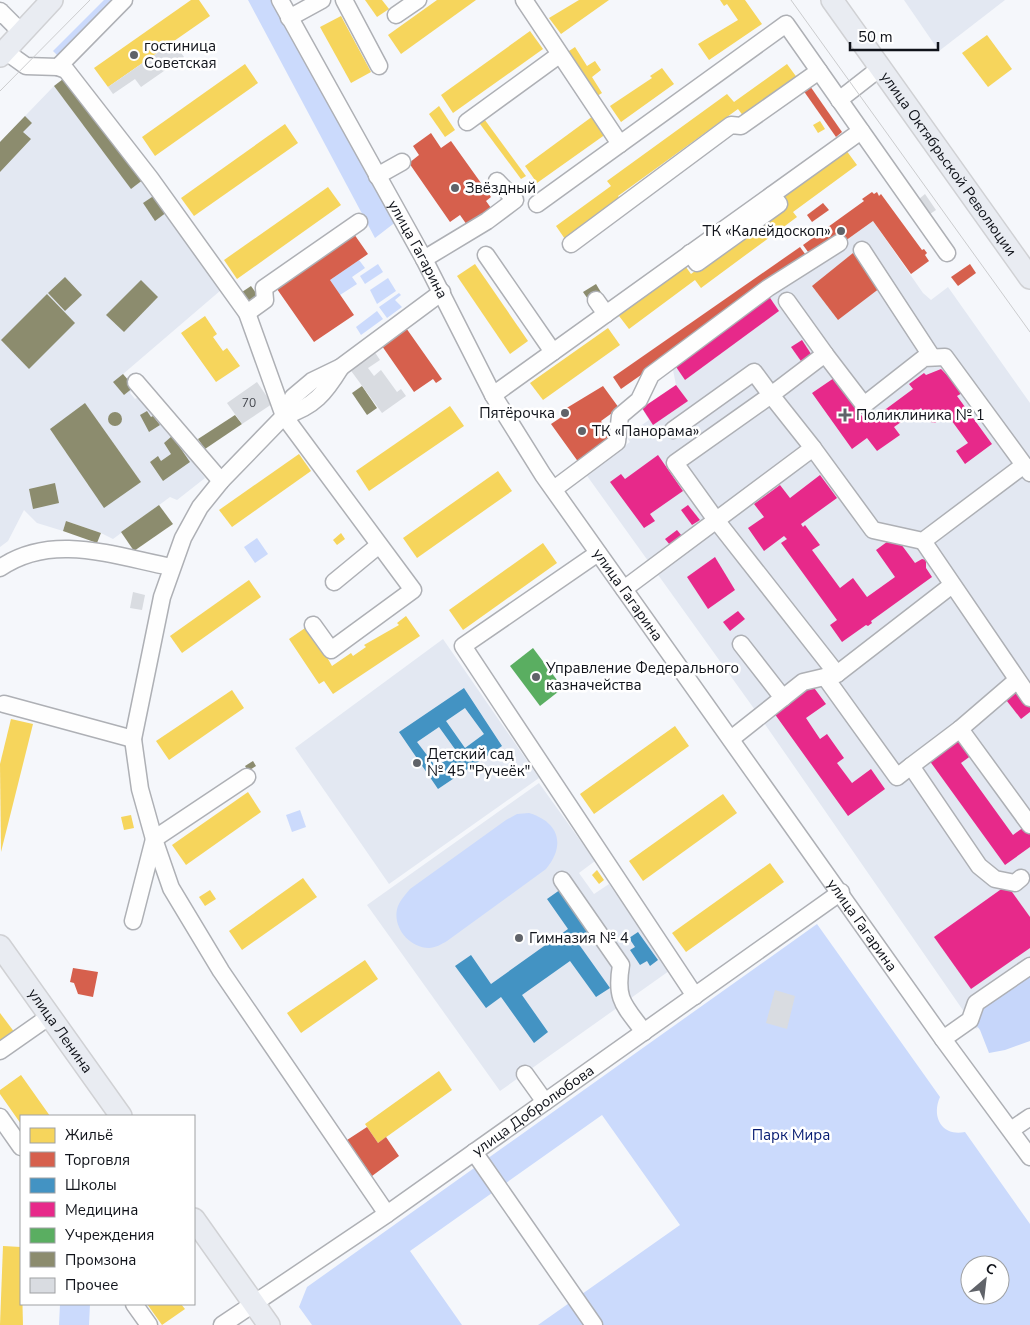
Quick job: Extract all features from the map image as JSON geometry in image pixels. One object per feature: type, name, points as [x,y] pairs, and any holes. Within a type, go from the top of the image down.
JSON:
[{"type":"main road","points":[[2,53],[52,0]]},
{"type":"main road","name":"улица Октябрьской Революции","points":[[832,0],[1030,278]]},
{"type":"main road","name":"улица Ленина","points":[[0,946],[120,1115]]},
{"type":"main road","points":[[195,1220],[269,1325]]},
{"type":"street","points":[[58,67],[124,0]]},
{"type":"street","name":"улица Гагарина","points":[[280,0],[442,292],[494,395],[554,489],[624,590],[841,892],[943,1039],[1030,1157]]},
{"type":"street","points":[[289,18],[322,0]]},
{"type":"street","points":[[344,0],[379,66]]},
{"type":"street","points":[[396,15],[418,0]]},
{"type":"street","points":[[524,0],[620,144]]},
{"type":"street","points":[[0,11],[22,32]]},
{"type":"street","points":[[538,204],[786,24],[948,253]]},
{"type":"street","points":[[2,53],[26,66],[58,67],[66,70],[150,178],[247,313],[284,416],[413,590],[331,650],[313,625]]},
{"type":"street","points":[[467,122],[559,55]]},
{"type":"street","points":[[839,100],[880,68]]},
{"type":"street","points":[[571,244],[731,125],[741,126],[819,71]]},
{"type":"street","points":[[494,395],[861,131]]},
{"type":"street","points":[[377,176],[402,162]]},
{"type":"street","points":[[424,259],[435,255],[488,221],[515,200],[497,181]]},
{"type":"street","points":[[247,313],[265,300],[264,288],[359,222]]},
{"type":"street","points":[[554,489],[617,442],[620,416],[638,400],[650,375],[768,288],[838,243]]},
{"type":"street","points":[[862,250],[932,356]]},
{"type":"street","points":[[486,254],[553,352]]},
{"type":"street","points":[[387,1214],[300,1089],[191,924],[171,888],[154,839],[140,789],[133,739],[155,629],[171,567],[183,538],[200,507],[221,481],[284,416],[293,398],[306,386],[341,367],[442,292]]},
{"type":"street","points":[[596,300],[606,314]]},
{"type":"street","points":[[787,300],[864,405],[924,358],[932,356],[945,357],[1027,469],[923,541]]},
{"type":"street","points":[[825,354],[675,463],[831,675],[897,778],[960,729],[1018,680]]},
{"type":"street","points":[[673,430],[754,372],[873,530],[923,541],[1030,698]]},
{"type":"street","points":[[136,382],[221,481]]},
{"type":"street","points":[[624,590],[813,448]]},
{"type":"street","points":[[334,582],[379,545]]},
{"type":"street","points":[[0,568],[14,558],[53,548],[72,548],[171,567]]},
{"type":"street","points":[[598,553],[464,646],[695,996]]},
{"type":"street","points":[[732,740],[803,682],[831,675],[952,585]]},
{"type":"street","points":[[741,644],[783,698]]},
{"type":"street","points":[[4,704],[133,739]]},
{"type":"street","points":[[960,729],[1030,825]]},
{"type":"street","points":[[911,766],[979,866],[995,879],[1015,883],[1027,881]]},
{"type":"street","points":[[133,921],[154,839],[248,777]]},
{"type":"street","points":[[562,880],[622,965],[617,986],[623,1004],[644,1032]]},
{"type":"street","name":"улица Добролюбова","points":[[222,1325],[387,1214],[841,892]]},
{"type":"street","points":[[943,1039],[970,1020],[976,1003],[1030,966]]},
{"type":"street","points":[[0,1051],[50,1016]]},
{"type":"street","points":[[525,1074],[545,1102]]},
{"type":"street","points":[[0,1117],[20,1146]]},
{"type":"street","points":[[1011,1130],[1030,1117]]},
{"type":"street","points":[[474,1152],[594,1325]]},
{"type":"street","points":[[135,1305],[149,1325]]},
{"type":"shaded area","points":[[904,0],[1005,0],[939,51]]},
{"type":"shaded area","points":[[67,76],[221,290],[123,374],[134,387],[130,393],[135,399],[142,395],[205,478],[177,500],[170,497],[113,539],[66,521],[63,531],[37,523],[24,510],[8,541],[0,547],[0,142],[54,86]]},
{"type":"shaded area","points":[[873,221],[923,293],[931,300],[948,287],[1030,403],[1030,991],[976,1029],[760,717],[585,473],[630,442],[626,436],[649,420],[642,408],[676,385],[670,355],[840,235],[845,241]]},
{"type":"shaded area","name":"Детский сад № 45 \"Ручеёк\"","points":[[443,639],[539,778],[389,884],[295,748]]},
{"type":"shaded area","name":"Гимназия № 4","points":[[539,783],[595,861],[579,873],[594,894],[609,884],[669,971],[500,1091],[367,905]]},
{"type":"shaded area","points":[[1030,971],[1030,1041],[1005,1050],[989,1053],[980,1030],[964,1009],[968,1003]]},
{"type":"green space","points":[[104,0],[112,0],[58,56],[53,51]]},
{"type":"green space","points":[[248,0],[277,0],[397,221],[375,238]]},
{"type":"green space","points":[[359,260],[365,268],[352,277],[357,284],[340,295],[330,280]]},
{"type":"green space","points":[[378,264],[383,272],[365,284],[360,276]]},
{"type":"green space","points":[[388,278],[396,291],[377,304],[370,290]]},
{"type":"green space","points":[[399,293],[401,295],[395,300],[402,307],[387,318],[379,307]]},
{"type":"green space","points":[[377,311],[383,319],[361,335],[356,327]]},
{"type":"green space","points":[[257,538],[268,554],[255,563],[244,547]]},
{"type":"green space","points":[[300,810],[306,827],[292,832],[286,815]]},
{"type":"green space","points":[[529,813],[547,822],[553,828],[556,835],[556,851],[546,869],[441,945],[431,948],[421,947],[408,940],[399,928],[396,913],[400,901],[410,889],[506,820],[517,814]]},
{"type":"green space","name":"Парк Мира","points":[[817,924],[940,1097],[937,1112],[940,1124],[950,1131],[957,1133],[965,1132],[1030,1224],[1030,1325],[538,1325],[680,1225],[602,1115],[410,1251],[462,1325],[312,1325],[299,1307],[307,1287]]},
{"type":"green space","points":[[60,1305],[90,1305],[89,1325],[59,1325]]},
{"type":"building: Жильё","name":"гостиница Советская","points":[[191,0],[199,0],[210,16],[108,87],[94,68]]},
{"type":"building: Жильё","points":[[365,0],[382,0],[389,9],[377,17]]},
{"type":"building: Жильё","points":[[437,0],[476,0],[401,54],[388,35]]},
{"type":"building: Жильё","points":[[579,0],[609,0],[561,34],[549,18]]},
{"type":"building: Жильё","points":[[720,0],[745,0],[762,24],[709,60],[698,44],[738,20],[727,4],[724,6]]},
{"type":"building: Жильё","points":[[341,16],[371,72],[351,83],[320,27]]},
{"type":"building: Жильё","points":[[530,31],[543,49],[453,113],[441,95]]},
{"type":"building: Жильё","points":[[987,35],[1012,69],[988,87],[962,53]]},
{"type":"building: Жильё","points":[[575,47],[587,66],[595,61],[601,70],[592,77],[602,93],[597,96],[566,53]]},
{"type":"building: Жильё","points":[[245,64],[258,83],[155,156],[142,137]]},
{"type":"building: Жильё","points":[[787,64],[798,79],[744,117],[738,109],[618,196],[623,202],[567,242],[556,226],[611,186],[607,181],[727,94],[734,102]]},
{"type":"building: Жильё","points":[[662,68],[674,84],[621,122],[610,106],[652,78],[650,76]]},
{"type":"building: Жильё","points":[[439,106],[455,130],[445,137],[429,114]]},
{"type":"building: Жильё","points":[[482,116],[526,176],[521,179],[477,120]]},
{"type":"building: Жильё","points":[[593,116],[606,134],[537,183],[525,166]]},
{"type":"building: Жильё","points":[[820,121],[825,129],[818,133],[813,125]]},
{"type":"building: Жильё","points":[[285,124],[298,143],[194,216],[181,198]]},
{"type":"building: Жильё","points":[[846,150],[857,165],[793,212],[797,217],[701,288],[695,280],[629,329],[616,312],[683,263],[691,274],[787,204],[782,197]]},
{"type":"building: Жильё","points":[[328,187],[341,205],[237,279],[224,260]]},
{"type":"building: Жильё","points":[[475,264],[528,341],[510,354],[457,276]]},
{"type":"building: Жильё","points":[[205,316],[217,334],[213,337],[223,351],[227,348],[240,366],[216,382],[181,333]]},
{"type":"building: Жильё","points":[[608,328],[620,345],[543,400],[530,383]]},
{"type":"building: Жильё","points":[[450,406],[464,426],[369,491],[356,471]]},
{"type":"building: Жильё","points":[[299,454],[311,471],[232,527],[219,510]]},
{"type":"building: Жильё","points":[[498,471],[512,491],[417,558],[403,538]]},
{"type":"building: Жильё","points":[[341,533],[345,539],[337,545],[333,540]]},
{"type":"building: Жильё","points":[[543,543],[557,563],[463,630],[449,610]]},
{"type":"building: Жильё","points":[[249,580],[261,597],[182,653],[170,636]]},
{"type":"building: Жильё","points":[[406,616],[420,636],[333,694],[324,681],[319,684],[289,639],[308,626],[330,658],[328,659],[332,666],[351,653],[353,656],[366,647],[364,645],[399,625],[397,623]]},
{"type":"building: Жильё","points":[[232,690],[244,708],[169,760],[156,741]]},
{"type":"building: Жильё","points":[[11,719],[33,724],[1,852],[0,764]]},
{"type":"building: Жильё","points":[[675,726],[689,746],[594,814],[580,794]]},
{"type":"building: Жильё","points":[[248,792],[261,812],[186,865],[172,845]]},
{"type":"building: Жильё","points":[[723,794],[737,813],[643,881],[629,861]]},
{"type":"building: Жильё","points":[[131,815],[134,828],[124,830],[121,817]]},
{"type":"building: Жильё","points":[[770,863],[784,882],[686,952],[672,933]]},
{"type":"building: Жильё","points":[[597,870],[604,880],[599,884],[592,875]]},
{"type":"building: Жильё","points":[[303,878],[317,897],[242,950],[229,931]]},
{"type":"building: Жильё","points":[[210,890],[216,899],[205,906],[199,897]]},
{"type":"building: Жильё","points":[[365,960],[378,979],[301,1033],[287,1013]]},
{"type":"building: Жильё","points":[[0,1013],[15,1033],[0,1045]]},
{"type":"building: Жильё","points":[[439,1071],[452,1090],[378,1143],[365,1124]]},
{"type":"building: Жильё","points":[[21,1075],[49,1115],[20,1115],[20,1123],[0,1094],[0,1090]]},
{"type":"building: Жильё","points":[[3,1246],[20,1247],[20,1305],[22,1305],[23,1325],[0,1325]]},
{"type":"building: Жильё","points":[[148,1305],[182,1305],[185,1309],[162,1325]]},
{"type":"building: Торговля","points":[[810,86],[842,132],[836,137],[803,90]]},
{"type":"building: Торговля","name":"Звёздный","points":[[431,133],[441,148],[451,141],[491,197],[486,201],[491,208],[467,225],[460,215],[450,222],[409,163],[419,155],[413,146]]},
{"type":"building: Торговля","name":"ТК «Калейдоскоп»","points":[[872,192],[874,194],[877,192],[879,196],[881,194],[922,250],[924,249],[927,253],[925,255],[929,261],[911,274],[873,221],[845,241],[840,235],[811,256],[803,245],[864,201],[862,199]]},
{"type":"building: Торговля","points":[[823,203],[829,210],[812,222],[807,215]]},
{"type":"building: Торговля","points":[[354,234],[368,254],[330,280],[354,315],[314,342],[277,289]]},
{"type":"building: Торговля","points":[[800,247],[808,258],[621,389],[613,377]]},
{"type":"building: Торговля","points":[[853,253],[880,288],[838,320],[812,286]]},
{"type":"building: Торговля","points":[[970,264],[976,273],[958,286],[951,277]]},
{"type":"building: Торговля","points":[[404,325],[442,379],[436,383],[433,379],[414,392],[382,346],[401,333],[398,329]]},
{"type":"building: Торговля","name":"ТК «Панорама»","points":[[603,386],[619,408],[601,421],[613,438],[579,463],[551,424],[563,416],[560,412]]},
{"type":"building: Торговля","points":[[73,968],[98,972],[93,997],[78,994],[74,983],[70,982]]},
{"type":"building: Торговля","points":[[367,1127],[378,1143],[386,1137],[399,1156],[372,1176],[347,1140]]},
{"type":"building: Школы","points":[[464,688],[502,746],[438,789],[399,732]],"holes":[[[465,708],[484,734],[465,748],[446,721]],[[439,727],[457,752],[436,767],[417,742]]]},
{"type":"building: Школы","points":[[564,887],[596,931],[578,943],[610,988],[596,997],[570,961],[522,995],[548,1032],[534,1043],[501,997],[486,1008],[455,966],[471,955],[491,984],[568,929],[547,899]]},
{"type":"building: Школы","points":[[638,932],[658,960],[650,966],[647,961],[640,965],[630,950],[635,947],[629,938]]},
{"type":"building: Медицина","points":[[766,292],[779,311],[685,380],[672,361]]},
{"type":"building: Медицина","points":[[802,340],[813,357],[803,364],[791,347]]},
{"type":"building: Медицина","name":"Поликлиника № 1","points":[[941,369],[964,392],[957,396],[992,444],[965,464],[956,451],[968,443],[946,413],[935,423],[927,421],[928,418],[921,408],[894,427],[900,435],[877,451],[867,438],[852,449],[812,393],[834,378],[867,423],[913,389],[909,384],[924,373],[926,375]]},
{"type":"building: Медицина","points":[[676,385],[688,401],[653,425],[642,408]]},
{"type":"building: Медицина","points":[[658,455],[683,491],[650,514],[655,521],[644,528],[610,482],[621,474],[625,479]]},
{"type":"building: Медицина","points":[[820,475],[837,498],[801,524],[803,527],[805,525],[820,545],[812,550],[840,588],[853,578],[867,597],[895,577],[876,550],[895,536],[915,563],[922,559],[926,560],[926,568],[932,577],[871,621],[872,623],[868,626],[866,625],[842,642],[830,625],[837,620],[781,543],[787,539],[784,536],[764,551],[748,528],[764,517],[754,504],[780,485],[790,498]]},
{"type":"building: Медицина","points":[[688,505],[700,520],[692,525],[681,510]]},
{"type":"building: Медицина","points":[[677,530],[682,536],[670,545],[665,539]]},
{"type":"building: Медицина","points":[[715,557],[735,590],[708,609],[687,577]]},
{"type":"building: Медицина","points":[[738,611],[745,619],[730,631],[723,622]]},
{"type":"building: Медицина","points":[[812,685],[826,704],[806,718],[820,739],[827,734],[844,758],[837,763],[852,783],[871,769],[885,789],[848,816],[774,713]]},
{"type":"building: Медицина","points":[[1015,687],[1030,707],[1030,712],[1021,719],[1003,696]]},
{"type":"building: Медицина","points":[[960,738],[972,755],[961,763],[1013,835],[1024,827],[1030,834],[1030,847],[1005,865],[929,760]]},
{"type":"building: Медицина","points":[[1007,885],[1030,917],[1030,948],[971,989],[934,937]]},
{"type":"building: Учреждения","name":"Управление Федерального казначейства","points":[[533,648],[563,688],[540,706],[510,666]]},
{"type":"building: Промзона","points":[[67,76],[144,179],[131,189],[54,86]]},
{"type":"building: Промзона","points":[[25,116],[32,123],[23,132],[31,139],[0,172],[0,142]]},
{"type":"building: Промзона","points":[[155,195],[167,212],[155,221],[143,203]]},
{"type":"building: Промзона","points":[[65,277],[82,295],[65,311],[48,293]]},
{"type":"building: Промзона","points":[[141,280],[158,297],[124,332],[106,315]]},
{"type":"building: Промзона","points":[[596,284],[602,294],[590,302],[583,292]]},
{"type":"building: Промзона","points":[[251,286],[259,297],[250,304],[242,292]]},
{"type":"building: Промзона","points":[[47,294],[75,323],[29,369],[1,340]]},
{"type":"building: Промзона","points":[[123,374],[134,387],[124,395],[113,382]]},
{"type":"building: Промзона","points":[[362,386],[377,408],[367,415],[352,393]]},
{"type":"building: Промзона","points":[[85,403],[141,482],[104,508],[50,429]]},
{"type":"building: Промзона","points":[[147,411],[160,425],[149,432],[140,415]]},
{"type":"building: Промзона","points":[[115,412],[120,414],[122,419],[120,424],[115,426],[110,424],[108,419],[110,414]]},
{"type":"building: Промзона","points":[[235,415],[242,424],[205,449],[198,439]]},
{"type":"building: Промзона","points":[[172,436],[190,462],[163,481],[150,462],[158,456],[161,461],[171,454],[164,443]]},
{"type":"building: Промзона","points":[[55,483],[59,503],[33,509],[29,489]]},
{"type":"building: Промзона","points":[[159,505],[173,524],[134,551],[121,532]]},
{"type":"building: Промзона","points":[[66,521],[101,533],[97,543],[63,531]]},
{"type":"building: Промзона","points":[[253,761],[256,766],[248,771],[245,766]]},
{"type":"building: Прочее","points":[[173,42],[184,57],[141,87],[135,79],[113,94],[108,87]]},
{"type":"building: Прочее","points":[[925,194],[936,210],[930,214],[919,199]]},
{"type":"building: Прочее","points":[[374,351],[380,360],[368,368],[374,376],[381,370],[397,392],[401,389],[406,396],[382,413],[349,368]]},
{"type":"building: Прочее","points":[[257,382],[272,404],[242,424],[227,403]]},
{"type":"building: Прочее","points":[[133,592],[145,595],[142,610],[130,608]]},
{"type":"building: Прочее","points":[[775,990],[795,996],[787,1029],[766,1023]]},
{"type":"tram line","points":[[0,91],[90,0]]},
{"type":"tram line","points":[[791,0],[1030,332]]},
{"type":"place","name":"гостиница Советская","points":[[134,55]]},
{"type":"place","name":"Звёздный","points":[[455,188]]},
{"type":"place","name":"ТК «Калейдоскоп»","points":[[841,231]]},
{"type":"place","name":"Пятёрочка","points":[[565,413]]},
{"type":"place","name":"Поликлиника № 1","points":[[845,415]]},
{"type":"place","name":"ТК «Панорама»","points":[[582,431]]},
{"type":"place","name":"Управление Федерального казначейства","points":[[536,677]]},
{"type":"place","name":"Детский сад № 45 \"Ручеёк\"","points":[[417,763]]},
{"type":"place","name":"Гимназия № 4","points":[[519,938]]}]
